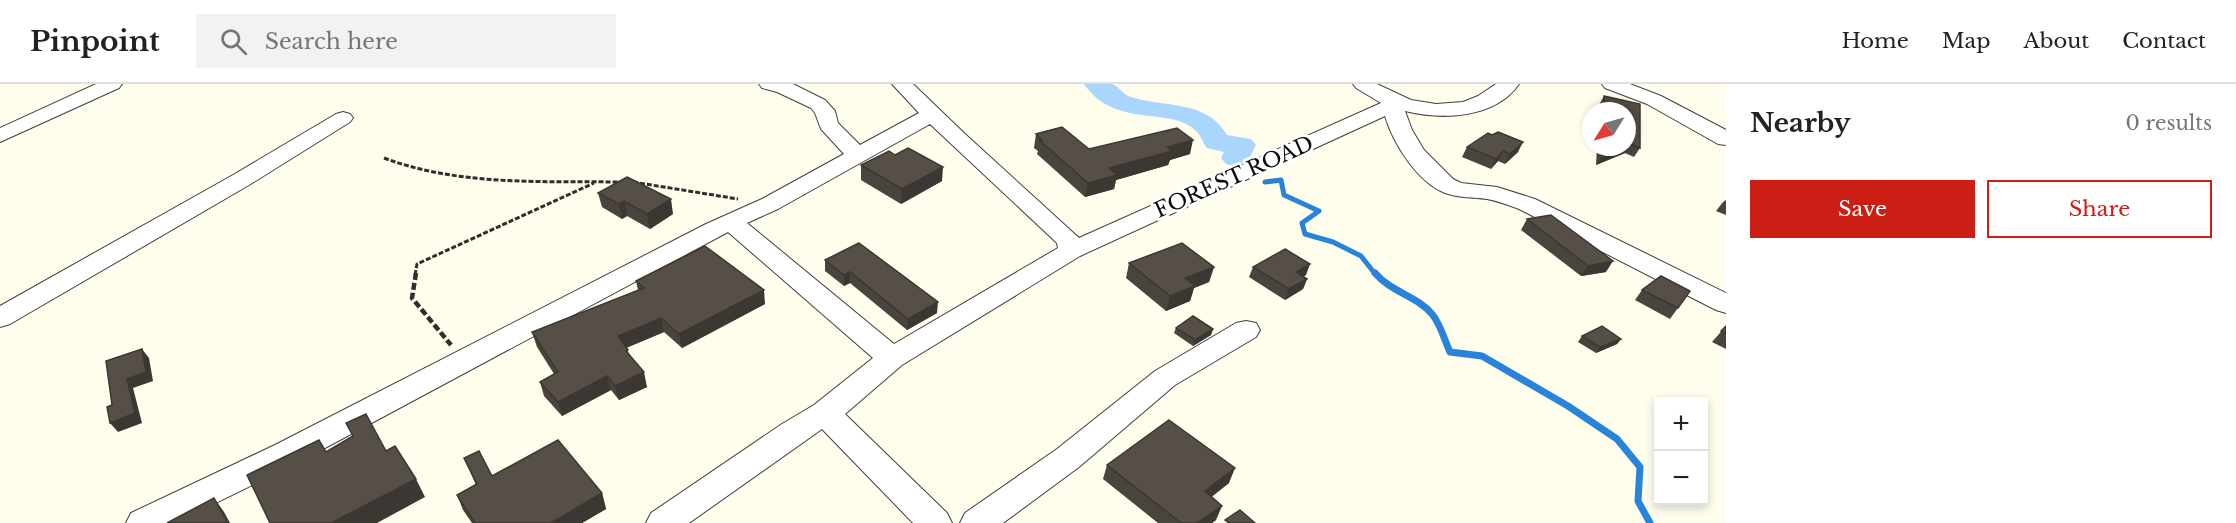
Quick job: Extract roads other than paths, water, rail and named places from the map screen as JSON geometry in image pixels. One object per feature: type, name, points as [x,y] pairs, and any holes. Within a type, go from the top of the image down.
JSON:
[{"type":"street","points":[[0,136],[112,84]]},
{"type":"street","points":[[769,84],[783,87],[818,104],[825,111],[828,125],[857,154]]},
{"type":"street","points":[[902,84],[932,115],[1069,241],[1071,251]]},
{"type":"street","points":[[1363,84],[1397,104],[1416,108],[1460,108],[1482,102],[1509,84]]},
{"type":"street","points":[[1612,84],[1654,100],[1726,139]]},
{"type":"street","points":[[1397,104],[1394,110],[1396,122],[1433,174],[1446,185],[1468,191],[1505,196],[1527,204],[1726,304]]},
{"type":"street","name":"FOREST ROAD","points":[[663,523],[825,413],[892,358],[1071,251],[1397,104]]},
{"type":"street","points":[[143,523],[286,454],[731,222],[770,204],[857,154],[932,115]]},
{"type":"street","points":[[0,318],[241,180],[343,118]]},
{"type":"street","points":[[731,222],[892,358]]},
{"type":"street","points":[[977,523],[1068,458],[1165,378],[1246,330]]},
{"type":"street","points":[[825,413],[935,523]]},
{"type":"waterway","points":[[1097,84],[1115,100],[1122,103],[1179,114],[1200,121],[1208,128],[1217,142],[1241,145],[1236,158]]},
{"type":"waterway","points":[[1265,182],[1281,180],[1284,195],[1319,211],[1302,223],[1305,234],[1333,242],[1361,256],[1376,275]]},
{"type":"waterway","points":[[1375,273],[1432,314],[1450,352],[1482,356],[1568,406],[1617,439],[1640,467],[1638,501],[1650,523]]}]
